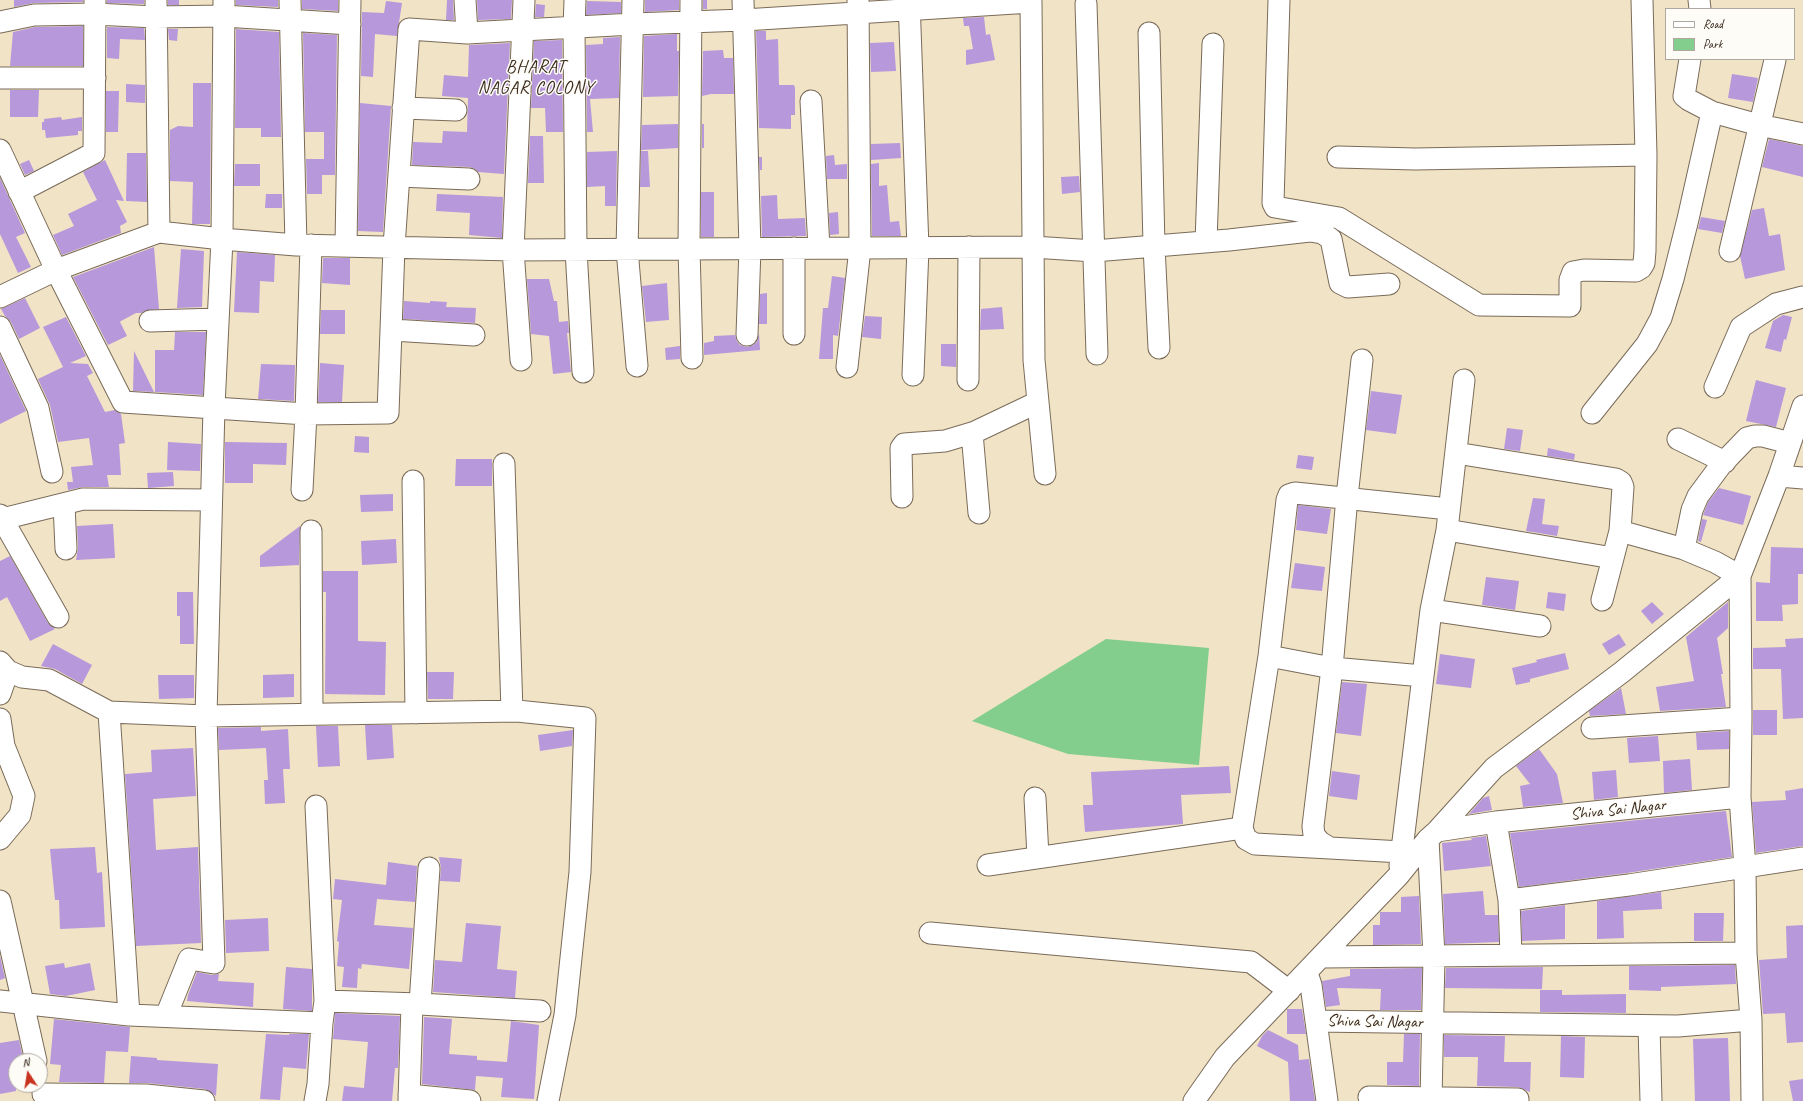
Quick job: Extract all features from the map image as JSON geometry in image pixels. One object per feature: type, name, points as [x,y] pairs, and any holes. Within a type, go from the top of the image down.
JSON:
[{"type":"street","points":[[290,0],[303,245],[306,414],[302,490]]},
{"type":"street","points":[[346,246],[350,0]]},
{"type":"street","points":[[465,0],[467,33]]},
{"type":"street","points":[[522,360],[513,250],[524,30],[524,0]]},
{"type":"street","points":[[575,0],[576,250],[583,372]]},
{"type":"street","points":[[633,0],[627,250],[637,366]]},
{"type":"street","points":[[691,0],[689,248],[692,358]]},
{"type":"street","points":[[1279,0],[1273,203],[1275,207],[1339,218],[1366,237],[1479,305],[1570,306],[1570,280],[1573,272],[1584,270],[1636,271],[1641,268],[1645,251],[1646,155],[1642,0]]},
{"type":"street","points":[[0,150],[56,270],[123,402],[306,414],[388,413],[394,247],[408,29],[467,33],[692,22],[744,10],[1031,1],[1034,360],[1045,474]]},
{"type":"street","points":[[1086,4],[1097,354]]},
{"type":"street","points":[[909,5],[918,248],[913,375]]},
{"type":"street","points":[[0,22],[34,7],[95,7],[224,8],[290,20],[350,24]]},
{"type":"street","points":[[19,192],[94,153],[95,7]]},
{"type":"street","points":[[847,367],[860,248],[859,7]]},
{"type":"street","points":[[156,8],[159,232]]},
{"type":"street","points":[[166,1016],[189,959],[214,963],[206,716],[214,407],[222,239],[224,8]]},
{"type":"street","points":[[744,10],[750,248],[746,335]]},
{"type":"street","points":[[1149,33],[1154,246],[1159,348]]},
{"type":"street","points":[[1206,242],[1213,44]]},
{"type":"street","points":[[1690,60],[1684,96],[1689,100],[1712,112],[1759,125],[1803,134]]},
{"type":"street","points":[[1730,251],[1775,60]]},
{"type":"street","points":[[0,78],[95,78]]},
{"type":"street","points":[[811,101],[820,248]]},
{"type":"street","points":[[403,108],[456,110]]},
{"type":"street","points":[[1592,413],[1647,344],[1661,318],[1688,219],[1712,112]]},
{"type":"street","points":[[1338,157],[1415,159],[1646,155]]},
{"type":"street","points":[[399,176],[469,179]]},
{"type":"street","points":[[0,297],[56,270],[159,232],[222,239],[303,245],[513,250],[1033,247],[1094,251],[1206,242],[1310,231],[1322,233],[1332,239],[1340,283],[1348,287],[1389,284]]},
{"type":"street","points":[[968,380],[969,247]]},
{"type":"street","points":[[794,248],[794,334]]},
{"type":"street","points":[[1715,387],[1741,327],[1776,304],[1803,296]]},
{"type":"street","points":[[150,321],[218,319]]},
{"type":"street","points":[[0,327],[38,408],[52,472]]},
{"type":"street","points":[[392,330],[474,335]]},
{"type":"street","points":[[1330,848],[1320,842],[1314,835],[1313,826],[1332,668],[1347,497],[1362,360]]},
{"type":"street","points":[[1399,875],[1431,610],[1447,530],[1464,380]]},
{"type":"street","points":[[902,497],[901,448],[904,444],[944,442],[972,433],[1038,400]]},
{"type":"street","points":[[1752,1101],[1751,1020],[1746,953],[1745,868],[1740,798],[1742,718],[1740,576],[1779,476],[1803,406]]},
{"type":"street","points":[[972,433],[979,512]]},
{"type":"street","points":[[1684,549],[1692,510],[1698,496],[1725,462],[1747,438],[1755,436],[1790,443]]},
{"type":"street","points":[[1678,439],[1725,462]]},
{"type":"street","points":[[1456,453],[1616,479],[1621,482],[1623,486],[1620,531],[1602,600]]},
{"type":"street","points":[[504,464],[515,711]]},
{"type":"street","points":[[1779,476],[1803,478]]},
{"type":"street","points":[[413,481],[416,713]]},
{"type":"street","points":[[1402,852],[1255,844],[1246,839],[1242,828],[1268,656],[1289,495],[1295,493],[1347,497],[1449,509]]},
{"type":"street","points":[[58,618],[1,517],[83,499],[211,500]]},
{"type":"street","points":[[64,504],[66,549]]},
{"type":"street","points":[[1447,530],[1613,558]]},
{"type":"street","points":[[311,531],[312,714]]},
{"type":"street","points":[[1620,531],[1684,549],[1715,562],[1740,576]]},
{"type":"street","points":[[1194,1101],[1225,1057],[1307,973],[1399,875],[1494,768],[1622,672],[1740,576]]},
{"type":"street","points":[[1431,610],[1540,626]]},
{"type":"street","points":[[1268,656],[1332,668],[1423,676]]},
{"type":"street","points":[[0,694],[4,667],[22,677],[50,680],[107,711],[206,716],[515,711],[585,718],[580,872],[565,1015],[548,1101]]},
{"type":"street","points":[[107,711],[129,1015]]},
{"type":"street","points":[[1592,728],[1742,718]]},
{"type":"street","points":[[0,720],[4,746],[24,796],[20,815],[0,839]]},
{"type":"street","points":[[1034,798],[1038,857]]},
{"type":"street","name":"Shiva Sai Nagar","points":[[1431,1100],[1434,1023],[1433,835],[1496,822],[1740,798]]},
{"type":"street","points":[[315,1101],[318,1084],[322,1023],[325,1002],[316,806]]},
{"type":"street","points":[[1496,822],[1509,900],[1511,955]]},
{"type":"street","points":[[988,864],[1242,828]]},
{"type":"street","points":[[1509,900],[1630,885],[1803,858]]},
{"type":"street","points":[[429,868],[409,1098],[470,1101]]},
{"type":"street","points":[[0,901],[34,1053]]},
{"type":"street","points":[[930,933],[1251,962],[1289,991]]},
{"type":"street","points":[[1322,956],[1746,953]]},
{"type":"street","name":"Shiva Sai Nagar","points":[[1307,973],[1311,985],[1327,1101]]},
{"type":"street","points":[[0,1001],[129,1015],[322,1023]]},
{"type":"street","points":[[325,1002],[416,1004],[540,1011]]},
{"type":"street","name":"Shiva Sai Nagar","points":[[1316,1021],[1678,1026],[1751,1020]]},
{"type":"street","points":[[1649,1026],[1650,1101]]},
{"type":"street","points":[[48,1091],[146,1095],[204,1101]]},
{"type":"street","points":[[1369,1097],[1431,1100],[1518,1099]]},
{"type":"green space","points":[[1106,639],[1209,648],[1199,765],[1068,754],[972,721]]},
{"type":"building","points":[[14,0],[83,0],[83,2],[34,3],[14,7]]},
{"type":"building","points":[[107,0],[144,0],[144,4],[107,3]]},
{"type":"building","points":[[168,0],[179,0],[179,5],[168,5]]},
{"type":"building","points":[[236,0],[278,0],[278,7],[236,5]]},
{"type":"building","points":[[302,0],[338,0],[338,11],[302,9]]},
{"type":"building","points":[[447,0],[453,0],[454,20],[446,20]]},
{"type":"building","points":[[477,0],[512,0],[511,19],[478,20]]},
{"type":"building","points":[[645,0],[679,0],[679,10],[645,12]]},
{"type":"building","points":[[703,0],[707,0],[707,9],[703,9]]},
{"type":"building","points":[[386,1],[402,3],[397,36],[375,34],[373,77],[361,76],[362,12],[384,13]]},
{"type":"building","points":[[587,1],[621,2],[621,13],[586,15]]},
{"type":"building","points":[[536,4],[545,5],[544,17],[535,17]]},
{"type":"building","points":[[984,17],[986,35],[990,34],[995,60],[966,65],[966,50],[973,49],[969,26],[964,26],[963,18]]},
{"type":"building","points":[[83,26],[83,66],[10,66],[13,32],[35,27]]},
{"type":"building","points":[[107,27],[144,28],[145,40],[120,39],[119,59],[107,58]]},
{"type":"building","points":[[168,29],[178,29],[177,41],[169,40]]},
{"type":"building","points":[[236,29],[279,32],[281,137],[261,137],[261,128],[235,128]]},
{"type":"building","points":[[756,31],[766,31],[766,40],[778,39],[779,85],[794,85],[795,88],[795,115],[791,115],[791,129],[759,128]]},
{"type":"building","points":[[303,33],[337,35],[335,175],[322,175],[322,194],[307,194],[306,159],[324,159],[324,132],[305,132]]},
{"type":"building","points":[[677,34],[677,51],[679,51],[678,96],[643,97],[644,36]]},
{"type":"building","points":[[620,37],[619,98],[590,99],[593,132],[587,132],[586,45],[603,44],[603,38]]},
{"type":"building","points":[[562,40],[563,132],[546,132],[545,108],[531,108],[534,41]]},
{"type":"building","points":[[894,42],[896,71],[871,72],[870,43]]},
{"type":"building","points":[[510,43],[504,174],[478,172],[470,167],[412,165],[413,142],[442,143],[443,131],[467,132],[468,98],[442,96],[444,75],[468,77],[469,45]]},
{"type":"building","points":[[723,50],[724,58],[733,58],[734,94],[711,94],[702,96],[703,51]]},
{"type":"building","points":[[1732,74],[1758,78],[1753,102],[1728,98]]},
{"type":"building","points":[[193,83],[211,83],[210,224],[192,224],[193,182],[170,181],[170,130],[178,126],[193,127]]},
{"type":"building","points":[[126,84],[145,85],[145,103],[126,102]]},
{"type":"building","points":[[10,90],[39,90],[38,117],[10,117]]},
{"type":"building","points":[[106,91],[119,91],[118,132],[106,132]]},
{"type":"building","points":[[360,103],[391,106],[383,232],[358,231]]},
{"type":"building","points":[[61,117],[62,120],[82,117],[82,131],[78,131],[78,135],[46,138],[45,130],[42,130],[42,122],[44,122],[44,119]]},
{"type":"building","points":[[678,124],[678,148],[641,150],[642,125]]},
{"type":"building","points":[[702,124],[704,124],[704,148],[702,148]]},
{"type":"building","points":[[530,136],[543,136],[544,183],[528,183]]},
{"type":"building","points":[[1769,139],[1803,146],[1803,177],[1762,167]]},
{"type":"building","points":[[900,143],[901,158],[871,160],[871,144]]},
{"type":"building","points":[[617,151],[616,206],[605,206],[605,186],[587,187],[587,152]]},
{"type":"building","points":[[641,151],[648,151],[650,187],[640,187]]},
{"type":"building","points":[[127,153],[146,153],[147,202],[126,201]]},
{"type":"building","points":[[834,155],[835,165],[847,164],[847,179],[827,179],[826,156]]},
{"type":"building","points":[[759,157],[762,157],[760,179]]},
{"type":"building","points":[[29,160],[34,171],[25,175],[20,164]]},
{"type":"building","points":[[105,160],[124,201],[116,200],[127,222],[120,226],[121,233],[62,255],[53,235],[74,226],[68,214],[97,200],[83,172]]},
{"type":"building","points":[[879,163],[879,186],[887,185],[890,222],[899,221],[901,236],[872,236],[871,164]]},
{"type":"building","points":[[235,164],[260,164],[260,186],[234,186]]},
{"type":"building","points":[[1079,176],[1080,192],[1062,194],[1061,177]]},
{"type":"building","points":[[0,178],[25,233],[16,237],[31,267],[18,273],[0,234]]},
{"type":"building","points":[[701,192],[714,192],[714,237],[701,237]]},
{"type":"building","points":[[266,194],[282,194],[282,208],[265,208]]},
{"type":"building","points":[[437,194],[503,197],[502,238],[469,235],[470,213],[436,211]]},
{"type":"building","points":[[777,195],[778,219],[805,218],[806,236],[762,237],[761,196]]},
{"type":"building","points":[[1764,208],[1769,236],[1780,234],[1785,270],[1745,279],[1740,256],[1752,210]]},
{"type":"building","points":[[838,212],[839,234],[830,235],[829,213]]},
{"type":"building","points":[[1701,217],[1725,221],[1722,233],[1698,229]]},
{"type":"building","points":[[154,247],[159,309],[136,313],[121,321],[120,322],[127,336],[108,345],[73,277]]},
{"type":"building","points":[[181,249],[204,251],[202,307],[177,308]]},
{"type":"building","points":[[237,252],[275,255],[274,282],[260,281],[259,313],[234,312]]},
{"type":"building","points":[[323,258],[350,258],[350,285],[322,283]]},
{"type":"building","points":[[832,276],[845,278],[838,336],[833,335],[833,359],[819,359],[823,308],[828,308]]},
{"type":"building","points":[[527,279],[549,279],[554,301],[557,301],[559,322],[568,321],[569,333],[567,333],[571,372],[553,374],[549,336],[531,334]]},
{"type":"building","points":[[667,283],[669,320],[646,322],[642,286]]},
{"type":"building","points":[[767,293],[767,324],[759,324],[760,294]]},
{"type":"building","points":[[25,298],[40,328],[19,339],[11,322],[1,309]]},
{"type":"building","points":[[404,301],[430,303],[430,301],[447,302],[446,307],[476,308],[475,323],[403,319]]},
{"type":"building","points":[[1002,307],[1004,329],[980,330],[981,309]]},
{"type":"building","points":[[321,310],[345,310],[345,334],[320,334]]},
{"type":"building","points":[[1783,315],[1792,317],[1781,352],[1765,348],[1773,321]]},
{"type":"building","points":[[865,316],[882,317],[881,339],[862,337]]},
{"type":"building","points":[[66,317],[86,356],[70,363],[88,364],[93,373],[87,376],[105,412],[115,410],[121,414],[125,443],[119,444],[121,475],[107,475],[109,487],[83,487],[68,490],[67,482],[73,482],[71,467],[93,465],[89,438],[58,442],[50,405],[38,379],[63,367],[43,327]]},
{"type":"building","points":[[175,332],[206,332],[203,395],[155,392],[155,350],[174,350]]},
{"type":"building","points":[[759,333],[760,350],[704,355],[704,343],[714,341],[714,336],[735,335],[740,345],[747,347],[757,342]]},
{"type":"building","points":[[941,344],[956,344],[956,367],[941,366]]},
{"type":"building","points":[[680,346],[680,359],[666,360],[665,348]]},
{"type":"building","points":[[134,351],[154,392],[133,391]]},
{"type":"building","points":[[0,355],[26,411],[0,424]]},
{"type":"building","points":[[320,363],[344,365],[342,402],[318,402]]},
{"type":"building","points":[[261,364],[295,365],[294,401],[258,399]]},
{"type":"building","points":[[1756,380],[1786,388],[1776,427],[1746,421]]},
{"type":"building","points":[[1371,391],[1402,395],[1396,434],[1366,430]]},
{"type":"building","points":[[1507,428],[1523,430],[1520,451],[1504,449]]},
{"type":"building","points":[[355,436],[369,437],[369,453],[354,452]]},
{"type":"building","points":[[168,442],[201,444],[200,471],[167,470]]},
{"type":"building","points":[[225,442],[287,443],[286,465],[253,464],[253,483],[225,483]]},
{"type":"building","points":[[1548,448],[1575,454],[1574,460],[1547,456]]},
{"type":"building","points":[[1298,455],[1314,457],[1312,470],[1296,468]]},
{"type":"building","points":[[456,459],[492,459],[492,486],[455,486]]},
{"type":"building","points":[[173,472],[174,486],[148,488],[147,473]]},
{"type":"building","points":[[1719,488],[1751,496],[1743,525],[1703,515],[1708,502]]},
{"type":"building","points":[[393,494],[393,511],[361,512],[360,495]]},
{"type":"building","points":[[1533,498],[1545,499],[1542,524],[1559,526],[1557,536],[1526,531]]},
{"type":"building","points":[[1298,505],[1331,509],[1327,534],[1296,530]]},
{"type":"building","points":[[1702,519],[1707,520],[1701,542],[1698,541]]},
{"type":"building","points":[[113,524],[115,558],[76,560],[78,548],[77,526]]},
{"type":"building","points":[[300,526],[299,565],[260,567],[260,556]]},
{"type":"building","points":[[396,539],[397,563],[362,565],[361,541]]},
{"type":"building","points":[[1771,547],[1803,548],[1803,574],[1798,574],[1798,604],[1782,605],[1783,621],[1756,621],[1756,582],[1770,583]]},
{"type":"building","points":[[10,556],[48,623],[55,629],[30,641],[7,597],[0,601],[0,561]]},
{"type":"building","points":[[1295,563],[1325,567],[1322,591],[1291,588]]},
{"type":"building","points":[[323,571],[358,571],[358,641],[386,642],[385,695],[325,694],[326,592],[323,592]]},
{"type":"building","points":[[1486,577],[1519,581],[1515,610],[1482,605]]},
{"type":"building","points":[[177,592],[193,592],[194,644],[180,644],[180,616],[177,616]]},
{"type":"building","points":[[1548,592],[1566,594],[1564,611],[1546,608]]},
{"type":"building","points":[[1652,602],[1664,614],[1652,624],[1641,611]]},
{"type":"building","points":[[1728,602],[1728,628],[1717,638],[1723,674],[1721,674],[1726,707],[1660,711],[1656,687],[1694,681],[1686,637]]},
{"type":"building","points":[[1619,634],[1626,645],[1609,655],[1602,644]]},
{"type":"building","points":[[1803,638],[1803,718],[1783,719],[1781,669],[1753,669],[1753,648],[1786,647],[1785,639]]},
{"type":"building","points":[[53,644],[92,665],[82,684],[55,669],[41,666]]},
{"type":"building","points":[[1565,653],[1569,669],[1530,679],[1530,682],[1516,685],[1512,668]]},
{"type":"building","points":[[1440,654],[1475,659],[1471,688],[1436,684]]},
{"type":"building","points":[[427,672],[454,672],[453,699],[428,699]]},
{"type":"building","points":[[294,674],[294,697],[263,698],[263,675]]},
{"type":"building","points":[[158,675],[194,675],[194,698],[159,699]]},
{"type":"building","points":[[1342,682],[1367,684],[1361,736],[1336,733]]},
{"type":"building","points":[[1621,688],[1626,714],[1590,716],[1589,711]]},
{"type":"building","points":[[1753,710],[1777,710],[1777,735],[1753,735]]},
{"type":"building","points":[[365,725],[392,725],[394,758],[367,760]]},
{"type":"building","points":[[316,726],[338,726],[340,766],[318,767]]},
{"type":"building","points":[[261,727],[261,731],[288,729],[290,769],[283,769],[285,803],[265,804],[264,780],[268,780],[266,748],[219,750],[218,728]]},
{"type":"building","points":[[573,730],[572,746],[540,751],[538,735]]},
{"type":"building","points":[[1729,731],[1729,749],[1697,750],[1696,733]]},
{"type":"building","points":[[1658,736],[1660,761],[1629,763],[1627,738]]},
{"type":"building","points":[[193,748],[196,796],[153,799],[156,850],[198,847],[201,943],[136,946],[125,774],[152,772],[151,750]]},
{"type":"building","points":[[1539,749],[1557,774],[1563,803],[1523,807],[1520,786],[1530,784],[1516,766]]},
{"type":"building","points":[[1690,759],[1692,790],[1664,793],[1663,761]]},
{"type":"building","points":[[1229,766],[1231,793],[1181,795],[1183,824],[1085,832],[1083,805],[1093,805],[1091,772]]},
{"type":"building","points":[[1616,770],[1618,797],[1594,800],[1592,772]]},
{"type":"building","points":[[1332,771],[1360,775],[1357,800],[1329,796]]},
{"type":"building","points":[[1803,788],[1803,846],[1756,853],[1752,802],[1786,800],[1785,791]]},
{"type":"building","points":[[1489,796],[1492,810],[1469,814],[1483,798]]},
{"type":"building","points":[[1726,811],[1732,857],[1519,887],[1510,833]]},
{"type":"building","points":[[1486,836],[1491,866],[1444,871],[1442,843],[1472,840],[1471,838]]},
{"type":"building","points":[[95,847],[97,873],[102,872],[105,927],[60,929],[59,900],[55,900],[50,849]]},
{"type":"building","points":[[439,857],[462,859],[460,882],[440,881],[441,868]]},
{"type":"building","points":[[388,862],[417,866],[415,902],[377,899],[374,925],[413,928],[409,969],[362,964],[361,969],[358,968],[357,988],[342,987],[344,967],[337,966],[339,942],[337,941],[342,900],[333,899],[335,879],[386,885]]},
{"type":"building","points":[[1483,891],[1485,915],[1498,915],[1499,942],[1445,944],[1443,894]]},
{"type":"building","points":[[1661,892],[1662,909],[1623,911],[1624,938],[1597,939],[1597,901]]},
{"type":"building","points":[[1419,896],[1421,944],[1373,945],[1373,925],[1380,925],[1380,912],[1401,912],[1401,897]]},
{"type":"building","points":[[1565,905],[1565,939],[1522,941],[1521,911]]},
{"type":"building","points":[[1694,913],[1724,913],[1723,941],[1694,941]]},
{"type":"building","points":[[268,918],[269,951],[226,953],[225,920]]},
{"type":"building","points":[[466,923],[501,926],[497,969],[517,971],[515,998],[433,992],[435,960],[462,962]]},
{"type":"building","points":[[1803,925],[1803,1042],[1787,1043],[1785,1013],[1763,1014],[1759,960],[1787,958],[1786,926]]},
{"type":"building","points":[[0,956],[5,978],[0,980]]},
{"type":"building","points":[[64,963],[65,968],[90,963],[95,990],[66,996],[50,994],[45,966]]},
{"type":"building","points":[[1735,965],[1736,984],[1661,987],[1661,991],[1629,990],[1629,966]]},
{"type":"building","points":[[286,967],[312,969],[312,1011],[283,1009]]},
{"type":"building","points":[[1543,967],[1542,989],[1445,988],[1446,968]]},
{"type":"building","points":[[1422,968],[1421,1010],[1380,1010],[1381,989],[1337,988],[1340,1005],[1326,1007],[1322,981],[1350,976],[1350,969]]},
{"type":"building","points":[[197,972],[212,975],[219,974],[218,981],[254,983],[253,1007],[187,1001]]},
{"type":"building","points":[[1540,990],[1562,990],[1562,995],[1626,994],[1626,1013],[1540,1012]]},
{"type":"building","points":[[1287,1009],[1302,1009],[1306,1034],[1287,1034]]},
{"type":"building","points":[[335,1013],[400,1016],[398,1068],[395,1068],[392,1101],[342,1101],[344,1086],[364,1088],[368,1042],[333,1039]]},
{"type":"building","points":[[424,1017],[452,1019],[449,1054],[477,1056],[477,1060],[507,1062],[511,1021],[539,1025],[534,1099],[501,1097],[503,1078],[476,1076],[475,1090],[422,1084]]},
{"type":"building","points":[[54,1019],[130,1027],[128,1052],[106,1051],[104,1083],[59,1082],[61,1065],[50,1064]]},
{"type":"building","points":[[1268,1030],[1298,1045],[1299,1060],[1309,1059],[1315,1101],[1290,1101],[1288,1062],[1257,1046],[1262,1036]]},
{"type":"building","points":[[266,1034],[309,1034],[306,1069],[283,1067],[280,1100],[260,1099]]},
{"type":"building","points":[[1404,1034],[1420,1034],[1419,1086],[1387,1085],[1387,1062],[1403,1062]]},
{"type":"building","points":[[1444,1035],[1505,1036],[1504,1062],[1531,1062],[1530,1092],[1518,1087],[1477,1086],[1478,1057],[1444,1057]]},
{"type":"building","points":[[1561,1036],[1585,1037],[1584,1078],[1560,1077]]},
{"type":"building","points":[[1728,1038],[1730,1101],[1695,1101],[1693,1039]]},
{"type":"building","points":[[19,1040],[22,1053],[8,1053],[8,1092],[0,1094],[0,1043]]},
{"type":"building","points":[[131,1056],[157,1058],[157,1060],[218,1064],[216,1096],[205,1089],[147,1083],[129,1083]]},
{"type":"building","points":[[1803,1079],[1803,1101],[1793,1101],[1789,1081]]},
{"type":"district","name":"BHARAT NAGAR COLONY","points":[[536,77]]}]
